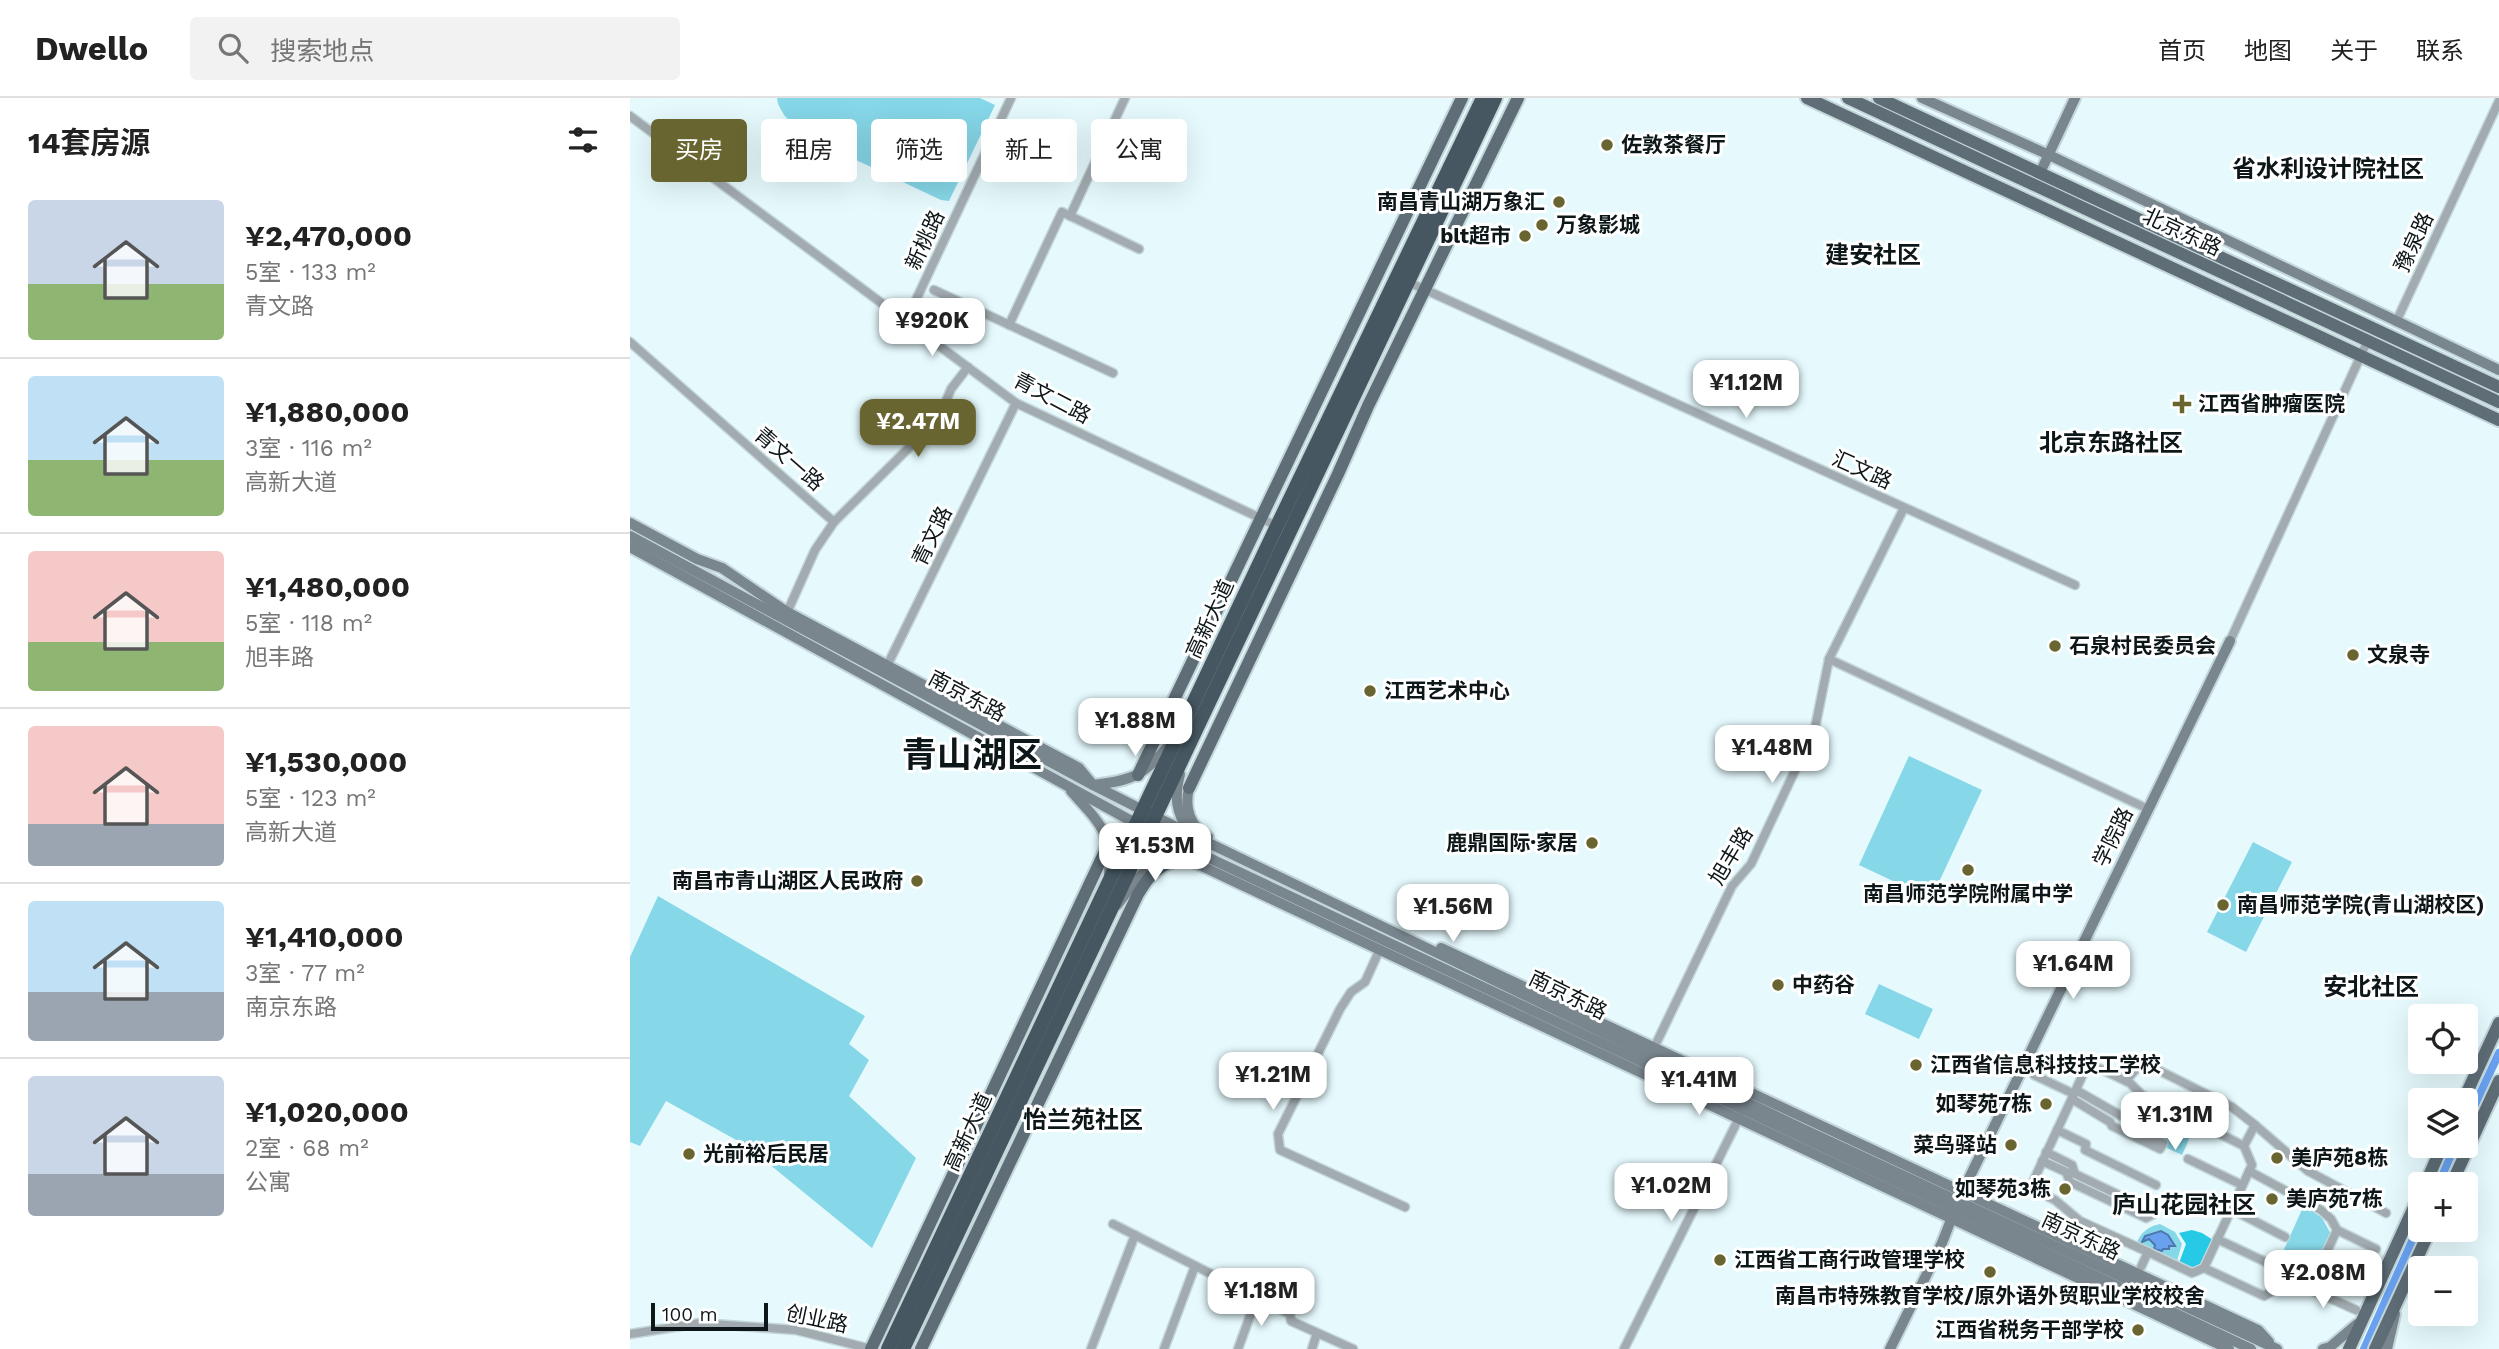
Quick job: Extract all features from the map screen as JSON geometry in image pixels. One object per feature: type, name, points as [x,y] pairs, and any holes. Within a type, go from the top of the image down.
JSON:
[{"type":"highway","name":"高新大道","points":[[1184,737],[1277,526],[1483,98]]},
{"type":"highway","name":"高新大道","points":[[903,1349],[1105,921],[1145,820],[1184,737],[1495,98]]},
{"type":"highway","name":"高新大道","points":[[888,1349],[1108,885],[1145,820]]},
{"type":"main road","points":[[1139,775],[1462,98]]},
{"type":"main road","points":[[1518,98],[1368,406],[1189,788],[1185,802],[1194,826],[1204,835],[1377,918],[1650,1056]]},
{"type":"main road","points":[[1807,98],[2499,420]]},
{"type":"main road","name":"北京东路","points":[[1848,98],[2499,402]]},
{"type":"main road","name":"北京东路","points":[[1878,98],[2499,387]]},
{"type":"main road","points":[[1922,98],[2049,155],[2499,370]]},
{"type":"main road","points":[[2040,173],[2075,98]]},
{"type":"main road","points":[[630,523],[697,559],[722,568],[783,620],[883,674]]},
{"type":"main road","name":"南京东路","points":[[630,536],[1093,785],[1214,861],[1650,1056],[1741,1114],[1957,1205],[2278,1349]]},
{"type":"main road","name":"南京东路","points":[[630,549],[783,620]]},
{"type":"main road","points":[[630,556],[962,736],[983,740]]},
{"type":"main road","name":"学院路","points":[[1890,1349],[2230,640]]},
{"type":"main road","name":"南京东路","points":[[883,674],[983,740],[1066,786],[1145,820],[1190,834],[2251,1349]]},
{"type":"main road","points":[[1093,785],[1125,781],[1139,775],[1184,737]]},
{"type":"main road","points":[[1184,737],[1176,792],[1182,821],[1190,834]]},
{"type":"main road","points":[[1066,786],[1100,823],[1108,847],[1108,885]]},
{"type":"main road","points":[[871,1349],[1108,847]]},
{"type":"main road","points":[[1105,921],[1151,863],[1183,852],[1214,861]]},
{"type":"main road","points":[[921,1349],[1133,904],[1149,876],[1159,867],[1171,862],[1194,862],[1741,1114]]},
{"type":"main road","points":[[2469,1088],[2499,1023]]},
{"type":"main road","points":[[2457,1172],[2499,1082]]},
{"type":"main road","points":[[1957,1205],[2229,1349]]},
{"type":"main road","points":[[2323,1349],[2350,1333],[2408,1218]]},
{"type":"main road","points":[[2375,1349],[2424,1242]]},
{"type":"main road","points":[[2387,1349],[2398,1298]]},
{"type":"main road","points":[[2349,1349],[2360,1313]]},
{"type":"street","name":"新桃路","points":[[905,321],[1012,98]]},
{"type":"street","points":[[1070,216],[1125,98]]},
{"type":"street","name":"豫泉路","points":[[2396,322],[2499,101]]},
{"type":"street","name":"青文二路","points":[[630,116],[1016,403],[1277,526]]},
{"type":"street","points":[[1009,325],[1062,212],[1139,249]]},
{"type":"street","name":"汇文路","points":[[1406,281],[2075,585]]},
{"type":"street","points":[[934,290],[1114,373]]},
{"type":"street","name":"学院路","points":[[2230,640],[2368,340]]},
{"type":"street","name":"青文一路","points":[[630,342],[834,522]]},
{"type":"street","points":[[783,620],[815,550],[834,522],[939,418],[951,389],[968,367]]},
{"type":"street","name":"青文路","points":[[883,674],[1016,403]]},
{"type":"street","name":"旭丰路","points":[[1650,1056],[1732,886],[1751,864],[1815,728],[1829,659],[1904,508]]},
{"type":"street","points":[[630,549],[646,563]]},
{"type":"street","points":[[1829,659],[2148,809]]},
{"type":"street","points":[[1239,873],[1272,898]]},
{"type":"street","points":[[1380,949],[1365,982],[1351,992],[1340,1009],[1278,1133],[1280,1150],[1405,1207]]},
{"type":"street","points":[[2126,1082],[2142,1062],[2232,1107],[2308,1171],[2386,1213]]},
{"type":"street","points":[[2088,1063],[2126,1082],[2142,1095],[2244,1146],[2252,1164],[2204,1268],[2192,1273],[2080,1221],[2055,1200],[2030,1188],[2088,1063]]},
{"type":"street","points":[[2034,1075],[2074,1094],[2130,1121],[2133,1129],[2163,1143],[2160,1149],[2112,1126],[2074,1094]]},
{"type":"street","points":[[1624,1349],[1741,1114]]},
{"type":"street","points":[[2244,1146],[2255,1125]]},
{"type":"street","points":[[2057,1130],[2085,1144],[2085,1150],[2156,1185]]},
{"type":"street","points":[[2044,1157],[2072,1165],[2075,1174],[2150,1210],[2152,1215],[2146,1218],[2070,1182],[2066,1172],[2044,1157]]},
{"type":"street","points":[[2188,1159],[2242,1185]]},
{"type":"street","points":[[2249,1171],[2321,1210],[2331,1219],[2337,1230],[2376,1249]]},
{"type":"street","points":[[2231,1209],[2285,1237]]},
{"type":"street","points":[[1114,1224],[1290,1314],[1291,1321],[1350,1348]]},
{"type":"street","points":[[2311,1285],[2337,1230]]},
{"type":"street","points":[[1091,1349],[1135,1235]]},
{"type":"street","points":[[2217,1239],[2272,1265]]},
{"type":"street","points":[[2141,1267],[2148,1252]]},
{"type":"street","points":[[2322,1260],[2361,1278]]},
{"type":"street","points":[[1164,1349],[1195,1266]]},
{"type":"street","points":[[2204,1268],[2264,1296],[2276,1289],[2311,1285]]},
{"type":"street","points":[[2311,1285],[2314,1291],[2360,1313]]},
{"type":"street","points":[[1238,1349],[1257,1297]]},
{"type":"street","name":"创业路","points":[[630,1334],[700,1322],[796,1330],[871,1349]]},
{"type":"street","points":[[1312,1349],[1317,1333]]},
{"type":"shaded area","points":[[777,98],[980,98],[995,105],[988,119],[981,119],[981,134],[967,163],[967,119],[871,119],[871,167],[857,160],[857,119],[788,119]]},
{"type":"shaded area","points":[[903,182],[958,182],[949,201],[941,200]]},
{"type":"shaded area","points":[[1909,756],[1982,790],[1931,899],[1859,865]]},
{"type":"shaded area","points":[[2253,842],[2292,862],[2246,952],[2207,932]]},
{"type":"shaded area","points":[[658,896],[865,1016],[849,1044],[869,1060],[849,1096],[916,1158],[872,1248],[747,1146],[666,1101],[640,1146],[630,1142],[630,957]]},
{"type":"shaded area","points":[[1879,984],[1933,1009],[1919,1039],[1865,1014]]},
{"type":"shaded area","points":[[2177,1117],[2189,1134],[2182,1155],[2163,1146]]},
{"type":"shaded area","points":[[2304,1205],[2322,1218],[2331,1234],[2309,1280],[2268,1285]]},
{"type":"shaded area","points":[[2160,1224],[2175,1232],[2182,1244],[2176,1264],[2136,1245],[2145,1231]]},
{"type":"shaded area","points":[[2192,1230],[2213,1240],[2201,1266],[2192,1269],[2179,1263],[2186,1244],[2179,1233]]},
{"type":"shaded area","points":[[2161,1231],[2168,1235],[2175,1246],[2169,1246],[2169,1249],[2162,1251],[2154,1249],[2155,1245],[2149,1239],[2142,1242],[2145,1236]]},
{"type":"waterway","points":[[2478,1098],[2499,1053]]},
{"type":"waterway","points":[[2444,1172],[2450,1158]]},
{"type":"waterway","points":[[2364,1349],[2412,1242]]},
{"type":"place","name":"佐敦茶餐厅","points":[[1607,145]]},
{"type":"place","name":"南昌青山湖万象汇","points":[[1559,202]]},
{"type":"place","name":"万象影城","points":[[1542,225]]},
{"type":"place","name":"blt超市","points":[[1525,236]]},
{"type":"place","name":"江西省肿瘤医院","points":[[2182,404]]},
{"type":"place","name":"石泉村民委员会","points":[[2055,646]]},
{"type":"place","name":"文泉寺","points":[[2353,655]]},
{"type":"place","name":"江西艺术中心","points":[[1370,691]]},
{"type":"place","name":"鹿鼎国际·家居","points":[[1592,843]]},
{"type":"place","name":"南昌师范学院附属中学","points":[[1968,870]]},
{"type":"place","name":"南昌市青山湖区人民政府","points":[[917,881]]},
{"type":"place","name":"南昌师范学院(青山湖校区)","points":[[2223,905]]},
{"type":"place","name":"中药谷","points":[[1778,985]]},
{"type":"place","name":"江西省信息科技技工学校","points":[[1916,1065]]},
{"type":"place","name":"如琴苑7栋","points":[[2046,1104]]},
{"type":"place","name":"菜鸟驿站","points":[[2011,1145]]},
{"type":"place","name":"光前裕后民居","points":[[689,1154]]},
{"type":"place","name":"美庐苑8栋","points":[[2277,1158]]},
{"type":"place","name":"如琴苑3栋","points":[[2065,1189]]},
{"type":"place","name":"美庐苑7栋","points":[[2272,1199]]},
{"type":"place","name":"江西省工商行政管理学校","points":[[1720,1260]]},
{"type":"place","name":"南昌市特殊教育学校/原外语外贸职业学校校舍","points":[[1990,1272]]},
{"type":"place","name":"江西省税务干部学校","points":[[2138,1330]]},
{"type":"district","name":"省水利设计院社区","points":[[2328,169]]},
{"type":"district","name":"建安社区","points":[[1873,255]]},
{"type":"district","name":"北京东路社区","points":[[2111,443]]},
{"type":"district","name":"青山湖区","points":[[972,755]]},
{"type":"district","name":"安北社区","points":[[2371,987]]},
{"type":"district","name":"怡兰苑社区","points":[[1083,1120]]},
{"type":"district","name":"庐山花园社区","points":[[2184,1205]]}]
